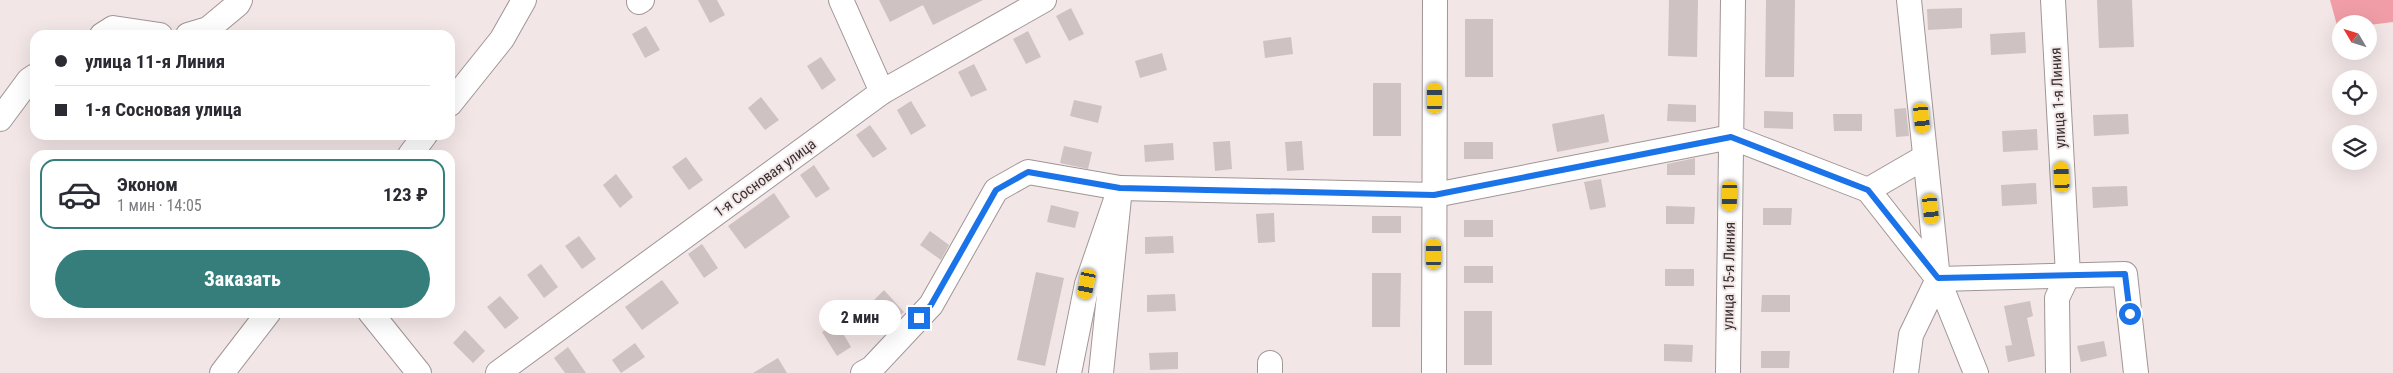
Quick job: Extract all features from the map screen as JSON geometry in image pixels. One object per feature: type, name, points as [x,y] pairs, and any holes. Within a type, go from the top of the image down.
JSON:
[{"type":"street","points":[[205,30],[238,4],[240,0]]},
{"type":"street","points":[[455,98],[502,39],[524,0]]},
{"type":"street","points":[[841,0],[882,92]]},
{"type":"street","name":"1-я Сосновая улица","points":[[498,373],[882,92],[1044,0]]},
{"type":"street","points":[[1434,373],[1435,0]]},
{"type":"street","name":"улица 15-я Линия","points":[[1728,373],[1733,0]]},
{"type":"street","points":[[1909,0],[1938,278],[1976,373]]},
{"type":"street","name":"улица 1-я Линия","points":[[2053,0],[2068,275],[2057,298],[2058,373]]},
{"type":"street","points":[[109,30],[112,28],[126,30]]},
{"type":"street","points":[[0,119],[30,79]]},
{"type":"street","points":[[863,373],[872,368],[931,305],[996,190],[1028,172],[1120,188],[1434,195],[1731,137],[1868,190],[1938,278]]},
{"type":"street","points":[[414,150],[422,140]]},
{"type":"street","points":[[1868,190],[1926,157]]},
{"type":"street","points":[[1069,373],[1087,284],[1120,188]]},
{"type":"street","points":[[1101,373],[1120,188]]},
{"type":"street","points":[[1938,278],[2125,274],[2136,373]]},
{"type":"street","points":[[1906,373],[1911,335],[1938,278]]},
{"type":"street","points":[[222,373],[264,318]]},
{"type":"street","points":[[375,318],[419,373]]},
{"type":"shaded area","points":[[2330,0],[2393,0],[2393,22],[2378,24],[2378,15],[2334,15]]},
{"type":"building","points":[[698,0],[717,0],[725,15],[710,23]]},
{"type":"building","points":[[879,0],[983,0],[933,25],[923,5],[890,22]]},
{"type":"building","points":[[1669,0],[1698,0],[1697,57],[1668,56]]},
{"type":"building","points":[[1766,0],[1795,0],[1794,77],[1765,77]]},
{"type":"building","points":[[2097,0],[2132,0],[2134,47],[2099,48]]},
{"type":"building","points":[[1071,8],[1084,34],[1069,41],[1056,16]]},
{"type":"building","points":[[1962,8],[1962,28],[1928,30],[1927,9]]},
{"type":"building","points":[[1465,19],[1493,19],[1493,77],[1465,77]]},
{"type":"building","points":[[646,26],[660,50],[645,58],[632,34]]},
{"type":"building","points":[[1028,31],[1041,57],[1026,64],[1013,39]]},
{"type":"building","points":[[2025,32],[2026,53],[1991,55],[1990,34]]},
{"type":"building","points":[[1291,37],[1293,54],[1265,58],[1263,41]]},
{"type":"building","points":[[1162,53],[1167,70],[1140,78],[1135,61]]},
{"type":"building","points":[[821,57],[836,80],[822,90],[807,66]]},
{"type":"building","points":[[974,64],[987,90],[971,97],[958,72]]},
{"type":"building","points":[[1373,83],[1401,83],[1401,136],[1373,136]]},
{"type":"building","points":[[761,97],[779,120],[765,130],[748,108]]},
{"type":"building","points":[[1074,100],[1102,106],[1098,123],[1070,116]]},
{"type":"building","points":[[911,101],[926,126],[911,135],[897,110]]},
{"type":"building","points":[[1668,104],[1696,105],[1696,122],[1667,121]]},
{"type":"building","points":[[1906,108],[1909,136],[1896,137],[1894,109]]},
{"type":"building","points":[[1764,111],[1793,112],[1793,129],[1764,128]]},
{"type":"building","points":[[1604,114],[1609,142],[1557,152],[1552,124]]},
{"type":"building","points":[[1833,114],[1862,114],[1862,131],[1834,131]]},
{"type":"building","points":[[2128,114],[2129,134],[2094,136],[2093,115]]},
{"type":"building","points":[[870,125],[887,149],[873,158],[856,135]]},
{"type":"building","points":[[2037,129],[2038,150],[2003,152],[2002,131]]},
{"type":"building","points":[[1230,141],[1232,169],[1215,171],[1213,142]]},
{"type":"building","points":[[1302,141],[1304,170],[1287,171],[1285,142]]},
{"type":"building","points":[[1464,142],[1493,142],[1493,159],[1464,159]]},
{"type":"building","points":[[1173,143],[1174,160],[1145,162],[1144,145]]},
{"type":"building","points":[[1064,146],[1092,152],[1088,169],[1060,163]]},
{"type":"building","points":[[686,157],[703,180],[689,190],[672,167]]},
{"type":"building","points":[[1695,158],[1695,175],[1667,175],[1667,164]]},
{"type":"building","points":[[814,165],[830,189],[816,198],[800,175]]},
{"type":"building","points":[[616,174],[633,197],[620,208],[603,185]]},
{"type":"building","points":[[1601,179],[1606,207],[1590,210],[1584,182]]},
{"type":"building","points":[[2036,183],[2037,204],[2002,206],[2001,185]]},
{"type":"building","points":[[2127,186],[2128,206],[2093,208],[2092,187]]},
{"type":"building","points":[[774,193],[790,217],[745,249],[728,226]]},
{"type":"building","points":[[1051,205],[1079,212],[1075,228],[1047,222]]},
{"type":"building","points":[[1666,206],[1695,207],[1694,224],[1666,224]]},
{"type":"building","points":[[1763,208],[1792,208],[1791,225],[1763,225]]},
{"type":"building","points":[[1274,213],[1275,242],[1258,243],[1256,214]]},
{"type":"building","points":[[1372,216],[1401,216],[1401,233],[1372,233]]},
{"type":"building","points":[[1464,220],[1493,220],[1493,237],[1464,237]]},
{"type":"building","points":[[930,231],[949,245],[941,260],[920,245]]},
{"type":"building","points":[[579,236],[596,259],[582,269],[565,246]]},
{"type":"building","points":[[1173,236],[1174,253],[1145,254],[1145,237]]},
{"type":"building","points":[[702,244],[718,268],[704,278],[688,254]]},
{"type":"building","points":[[541,264],[558,287],[544,298],[527,275]]},
{"type":"building","points":[[1464,266],[1493,266],[1493,283],[1464,283]]},
{"type":"building","points":[[1665,269],[1694,269],[1694,286],[1665,286]]},
{"type":"building","points":[[1036,272],[1064,278],[1045,366],[1017,360]]},
{"type":"building","points":[[1372,273],[1401,273],[1400,327],[1372,327]]},
{"type":"building","points":[[662,280],[679,303],[642,330],[625,307]]},
{"type":"building","points":[[884,290],[904,312],[891,323],[872,302]]},
{"type":"building","points":[[1175,294],[1176,311],[1147,312],[1147,295]]},
{"type":"building","points":[[1762,295],[1790,295],[1790,312],[1761,312]]},
{"type":"building","points":[[500,296],[519,318],[505,329],[487,307]]},
{"type":"building","points":[[2030,301],[2033,316],[2027,318],[2035,356],[2008,362],[2005,346],[2012,345],[2004,306]]},
{"type":"building","points":[[1464,311],[1492,311],[1492,365],[1464,365]]},
{"type":"building","points":[[837,323],[851,347],[837,356],[822,332]]},
{"type":"building","points":[[465,330],[485,351],[473,363],[453,343]]},
{"type":"building","points":[[2104,341],[2107,356],[2081,362],[2077,346]]},
{"type":"building","points":[[635,343],[645,357],[621,373],[612,360]]},
{"type":"building","points":[[1664,344],[1693,345],[1692,362],[1664,361]]},
{"type":"building","points":[[568,347],[586,373],[565,373],[554,358]]},
{"type":"building","points":[[1761,351],[1790,351],[1789,368],[1761,368]]},
{"type":"building","points":[[1178,352],[1178,369],[1150,370],[1149,353]]},
{"type":"building","points":[[778,358],[787,373],[753,373]]},
{"type":"route","points":[[919,318],[931,305],[996,190],[1028,172],[1120,188],[1434,195],[1731,137],[1868,190],[1938,278],[2125,274],[2130,314]]}]
